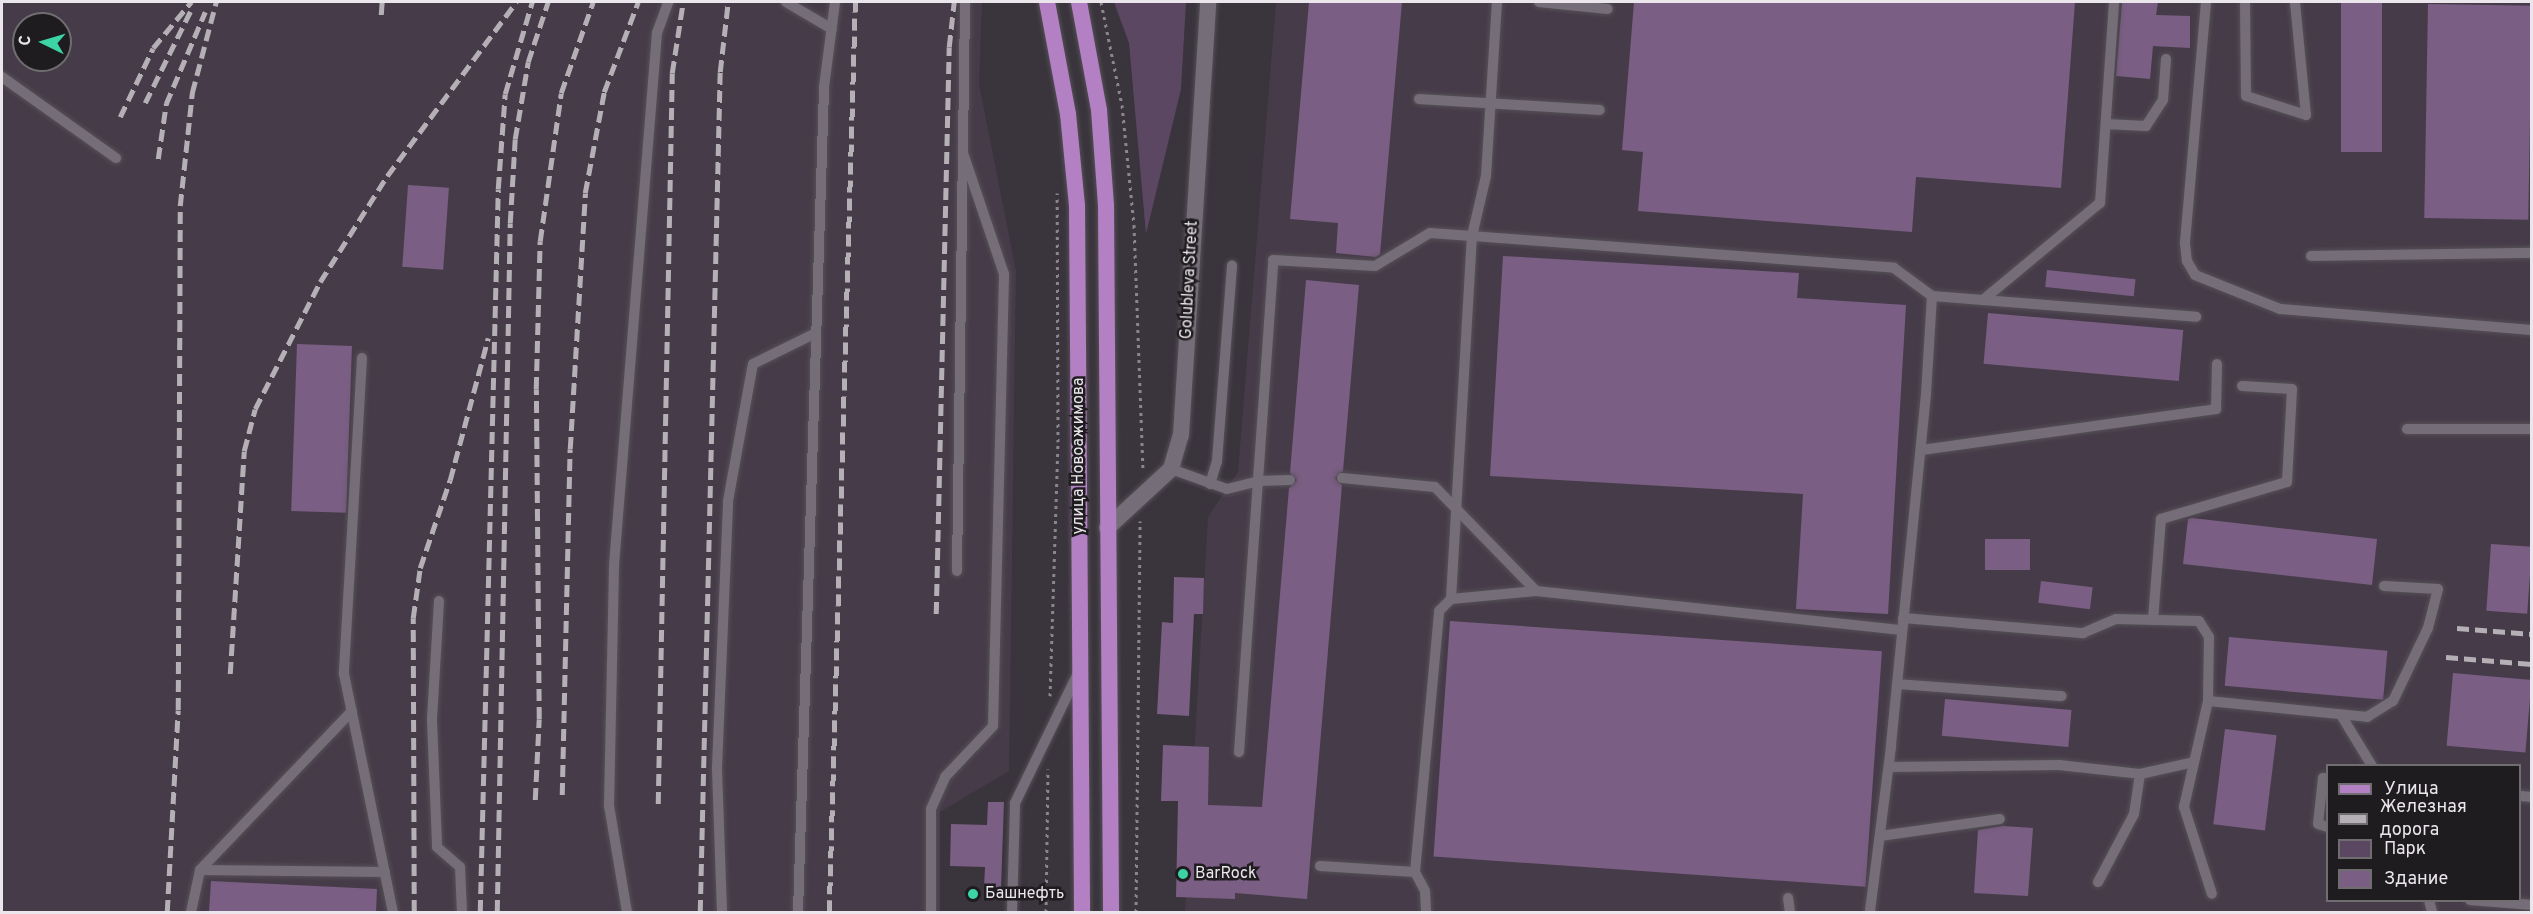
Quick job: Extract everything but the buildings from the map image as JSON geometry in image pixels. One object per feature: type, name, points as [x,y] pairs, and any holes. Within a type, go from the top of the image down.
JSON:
[{"type":"main road","name":"улица Новоажимова","points":[[1047,2],[1068,114],[1077,205],[1082,912]]},
{"type":"main road","name":"улица Новоажимова","points":[[1078,2],[1099,110],[1106,205],[1111,912]]},
{"type":"street","name":"Golubleva Street","points":[[1171,469],[1181,435],[1208,2]]},
{"type":"street","points":[[1107,528],[1171,469]]},
{"type":"lane","points":[[627,912],[609,806],[614,565],[657,33],[668,2]]},
{"type":"lane","points":[[786,2],[832,29]]},
{"type":"lane","points":[[798,912],[824,87],[835,2]]},
{"type":"lane","points":[[957,571],[965,2]]},
{"type":"lane","points":[[1451,599],[1472,236],[1486,176],[1497,2]]},
{"type":"lane","points":[[1539,2],[1608,9]]},
{"type":"lane","points":[[1983,300],[2100,203],[2114,2]]},
{"type":"lane","points":[[2206,2],[2185,243],[2187,261],[2194,275],[2280,309],[2532,330]]},
{"type":"lane","points":[[2245,2],[2246,96],[2307,115],[2295,2]]},
{"type":"lane","points":[[2106,124],[2146,126],[2163,100],[2166,59]]},
{"type":"lane","points":[[2,77],[116,158]]},
{"type":"lane","points":[[1419,99],[1600,110]]},
{"type":"lane","points":[[931,912],[932,809],[945,777],[993,726],[1004,274],[963,153]]},
{"type":"lane","points":[[1239,752],[1273,260],[1375,266],[1430,233],[1894,268],[1932,296],[2196,317]]},
{"type":"lane","points":[[2311,256],[2532,253]]},
{"type":"lane","points":[[1210,484],[1217,461],[1232,266]]},
{"type":"lane","points":[[1870,912],[1889,767],[1921,450],[1932,296]]},
{"type":"lane","points":[[722,912],[717,767],[728,501],[753,364],[816,333]]},
{"type":"lane","points":[[362,358],[344,674],[393,912]]},
{"type":"lane","points":[[1921,450],[2216,409],[2217,364]]},
{"type":"lane","points":[[2153,620],[2161,519],[2287,482],[2292,389],[2242,386]]},
{"type":"lane","points":[[2406,429],[2532,429]]},
{"type":"lane","points":[[1171,469],[1227,489],[1258,481],[1290,480]]},
{"type":"lane","points":[[1342,478],[1435,487],[1536,591]]},
{"type":"lane","points":[[2208,701],[2367,717],[2392,701],[2428,628],[2438,589],[2384,586]]},
{"type":"lane","points":[[1426,912],[1425,891],[1415,872],[1439,611],[1451,599],[1536,591],[1902,630]]},
{"type":"lane","points":[[439,601],[432,720],[437,847],[460,867],[462,912]]},
{"type":"lane","points":[[1903,618],[2083,633],[2116,620],[2199,621],[2209,637],[2208,701],[2184,807],[2212,894]]},
{"type":"lane","points":[[1012,912],[1015,803],[1081,667]]},
{"type":"lane","points":[[1897,684],[2062,696]]},
{"type":"lane","points":[[191,912],[200,870],[351,711]]},
{"type":"lane","points":[[2341,715],[2371,764]]},
{"type":"lane","points":[[1889,767],[2059,765],[2140,774],[2194,762]]},
{"type":"lane","points":[[2098,882],[2134,814],[2140,774]]},
{"type":"lane","points":[[2326,779],[2323,778],[2318,824],[2326,826]]},
{"type":"lane","points":[[1880,837],[2000,819]]},
{"type":"lane","points":[[1320,866],[1415,872]]},
{"type":"lane","points":[[200,870],[385,872]]},
{"type":"lane","points":[[1788,898],[1790,912]]},
{"type":"lane","points":[[2491,902],[2532,906]]},
{"type":"path","points":[[1101,2],[1122,105],[1134,225],[1144,456],[1140,498],[1136,912]]},
{"type":"path","points":[[1050,702],[1058,442],[1056,181]]},
{"type":"path","points":[[1046,912],[1049,737]]},
{"type":"shaded area","points":[[2,2],[982,2],[979,84],[1016,271],[1009,771],[940,812],[940,912],[2,912]]},
{"type":"shaded area","points":[[1276,2],[2531,2],[2531,912],[1185,912],[1208,517],[1238,472]]},
{"type":"green space","points":[[1114,2],[1186,2],[1181,89],[1146,234],[1129,43]]},
{"type":"railway","points":[[120,117],[153,48],[191,2]]},
{"type":"railway","points":[[167,912],[178,710],[180,206],[192,93],[216,2]]},
{"type":"railway","points":[[381,15],[382,2]]},
{"type":"railway","points":[[230,674],[244,451],[255,409],[320,282],[387,176],[516,2]]},
{"type":"railway","points":[[480,912],[498,189],[505,94],[532,2]]},
{"type":"railway","points":[[497,912],[510,223],[515,139],[528,62],[548,2]]},
{"type":"railway","points":[[535,800],[539,719],[536,389],[540,241],[561,93],[593,2]]},
{"type":"railway","points":[[562,795],[570,449],[585,193],[604,92],[638,2]]},
{"type":"railway","points":[[658,804],[672,73],[683,2]]},
{"type":"railway","points":[[700,912],[720,72],[728,2]]},
{"type":"railway","points":[[829,912],[855,2]]},
{"type":"railway","points":[[936,614],[949,47],[954,2]]},
{"type":"railway","points":[[145,103],[190,12]]},
{"type":"railway","points":[[158,159],[166,104],[205,12]]},
{"type":"railway","points":[[414,912],[413,618],[420,568],[450,480],[488,338]]},
{"type":"railway","points":[[2457,628],[2532,634]]},
{"type":"railway","points":[[2446,657],[2532,664]]},
{"type":"place","name":"BarRock","points":[[1183,874]]},
{"type":"place","name":"Башнефть","points":[[973,894]]}]
